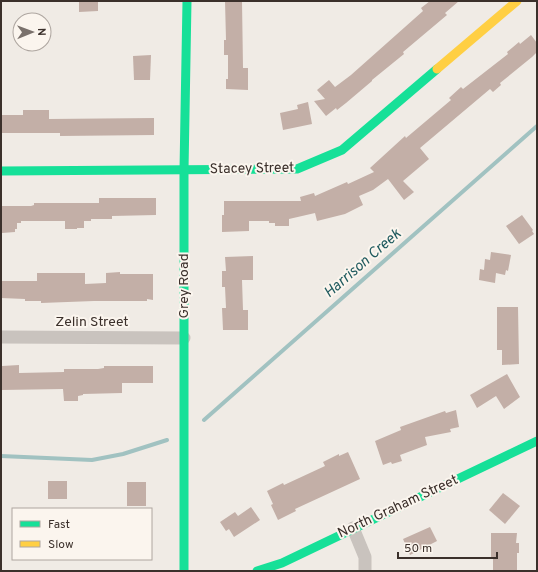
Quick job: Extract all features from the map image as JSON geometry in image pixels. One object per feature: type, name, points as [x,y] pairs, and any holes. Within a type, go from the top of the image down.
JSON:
[{"type":"street","name":"Grey Road","points":[[184,571],[184,170],[187,1]]},
{"type":"street","name":"Stacey Street","points":[[1,171],[297,169],[342,150],[517,1]]},
{"type":"street","name":"Zelin Street","points":[[1,337],[184,338]]},
{"type":"street","name":"North Graham Street","points":[[257,571],[282,563],[537,442]]},
{"type":"street","points":[[353,528],[365,557],[365,571]]},
{"type":"building","points":[[79,1],[98,1],[98,11],[79,12]]},
{"type":"building","points":[[225,1],[242,1],[243,68],[248,68],[248,90],[226,89],[226,79],[228,79],[228,55],[224,55],[224,40],[226,40]]},
{"type":"building","points":[[430,1],[459,1],[445,13],[447,15],[403,52],[404,54],[346,103],[337,110],[336,108],[326,116],[314,101],[325,99],[317,90],[329,80],[335,87],[351,75],[423,11],[421,8]]},
{"type":"building","points":[[531,35],[537,43],[537,52],[500,83],[501,85],[493,92],[490,89],[420,148],[429,159],[403,181],[414,192],[404,200],[388,179],[373,190],[359,196],[363,205],[345,214],[317,221],[315,213],[289,219],[289,226],[275,226],[275,223],[269,223],[269,221],[249,221],[249,231],[222,232],[224,201],[301,201],[300,197],[314,193],[315,196],[347,182],[348,184],[374,172],[370,168],[405,136],[406,138],[451,100],[449,98],[461,87],[463,89],[508,54],[507,52],[519,42],[520,44]]},
{"type":"building","points":[[151,55],[150,80],[134,80],[133,56]]},
{"type":"building","points":[[308,102],[312,124],[283,130],[280,113],[298,109],[297,105]]},
{"type":"building","points":[[23,110],[49,110],[49,119],[154,118],[154,135],[60,136],[60,133],[1,133],[1,115],[23,115]]},
{"type":"building","points":[[99,198],[156,198],[156,215],[112,216],[112,219],[91,219],[91,221],[84,221],[84,228],[77,229],[65,229],[65,221],[21,221],[21,223],[17,223],[17,229],[15,229],[15,232],[2,233],[1,206],[31,206],[34,205],[34,203],[99,203]]},
{"type":"building","points":[[522,215],[533,230],[532,231],[534,234],[519,244],[506,226]]},
{"type":"building","points":[[491,252],[511,255],[508,271],[506,270],[505,275],[496,273],[495,283],[479,280],[480,269],[484,270],[485,259],[490,260]]},
{"type":"building","points":[[253,256],[253,280],[242,280],[243,310],[248,310],[248,330],[223,330],[222,308],[226,308],[225,287],[222,287],[222,271],[226,271],[225,257]]},
{"type":"building","points":[[120,272],[120,274],[153,274],[153,300],[41,303],[41,301],[25,301],[25,299],[1,298],[1,281],[37,281],[37,273],[85,273],[85,284],[106,283],[106,273]]},
{"type":"building","points":[[497,307],[518,307],[519,364],[502,365],[502,350],[497,350]]},
{"type":"building","points":[[19,365],[19,373],[64,372],[64,369],[98,369],[104,368],[104,366],[153,366],[153,383],[122,383],[122,393],[83,394],[78,396],[78,401],[64,401],[63,389],[1,390],[2,366]]},
{"type":"building","points":[[507,374],[520,397],[504,409],[496,396],[477,408],[470,395]]},
{"type":"building","points":[[456,410],[459,427],[450,429],[451,432],[425,437],[427,445],[400,455],[402,461],[392,464],[391,462],[383,465],[375,441],[401,430],[400,427],[445,411],[446,413]]},
{"type":"building","points":[[348,452],[360,479],[295,509],[296,511],[278,520],[271,505],[273,504],[267,491],[283,483],[284,485],[325,466],[323,462],[339,454],[339,456]]},
{"type":"building","points":[[48,481],[67,481],[67,499],[48,499]]},
{"type":"building","points":[[127,482],[146,482],[146,506],[127,506]]},
{"type":"building","points":[[503,493],[520,506],[505,524],[489,510]]},
{"type":"building","points":[[251,507],[260,520],[234,537],[229,529],[226,531],[220,522],[235,512],[238,516]]},
{"type":"building","points":[[430,527],[437,541],[410,555],[403,539]]},
{"type":"building","points":[[491,533],[517,533],[516,543],[519,543],[519,553],[517,553],[517,571],[493,571],[493,559],[491,559]]},
{"type":"waterway","name":"Harrison Creek","points":[[204,420],[537,126]]},
{"type":"waterway","name":"Harrison Creek","points":[[1,456],[92,460],[123,454],[167,440]]},
{"type":"traffic: fast","points":[[184,571],[184,170],[187,1]]},
{"type":"traffic: fast","points":[[1,171],[297,169],[342,150],[437,69]]},
{"type":"traffic: fast","points":[[257,571],[282,563],[537,441]]},
{"type":"traffic: slow","points":[[437,69],[517,1]]}]
